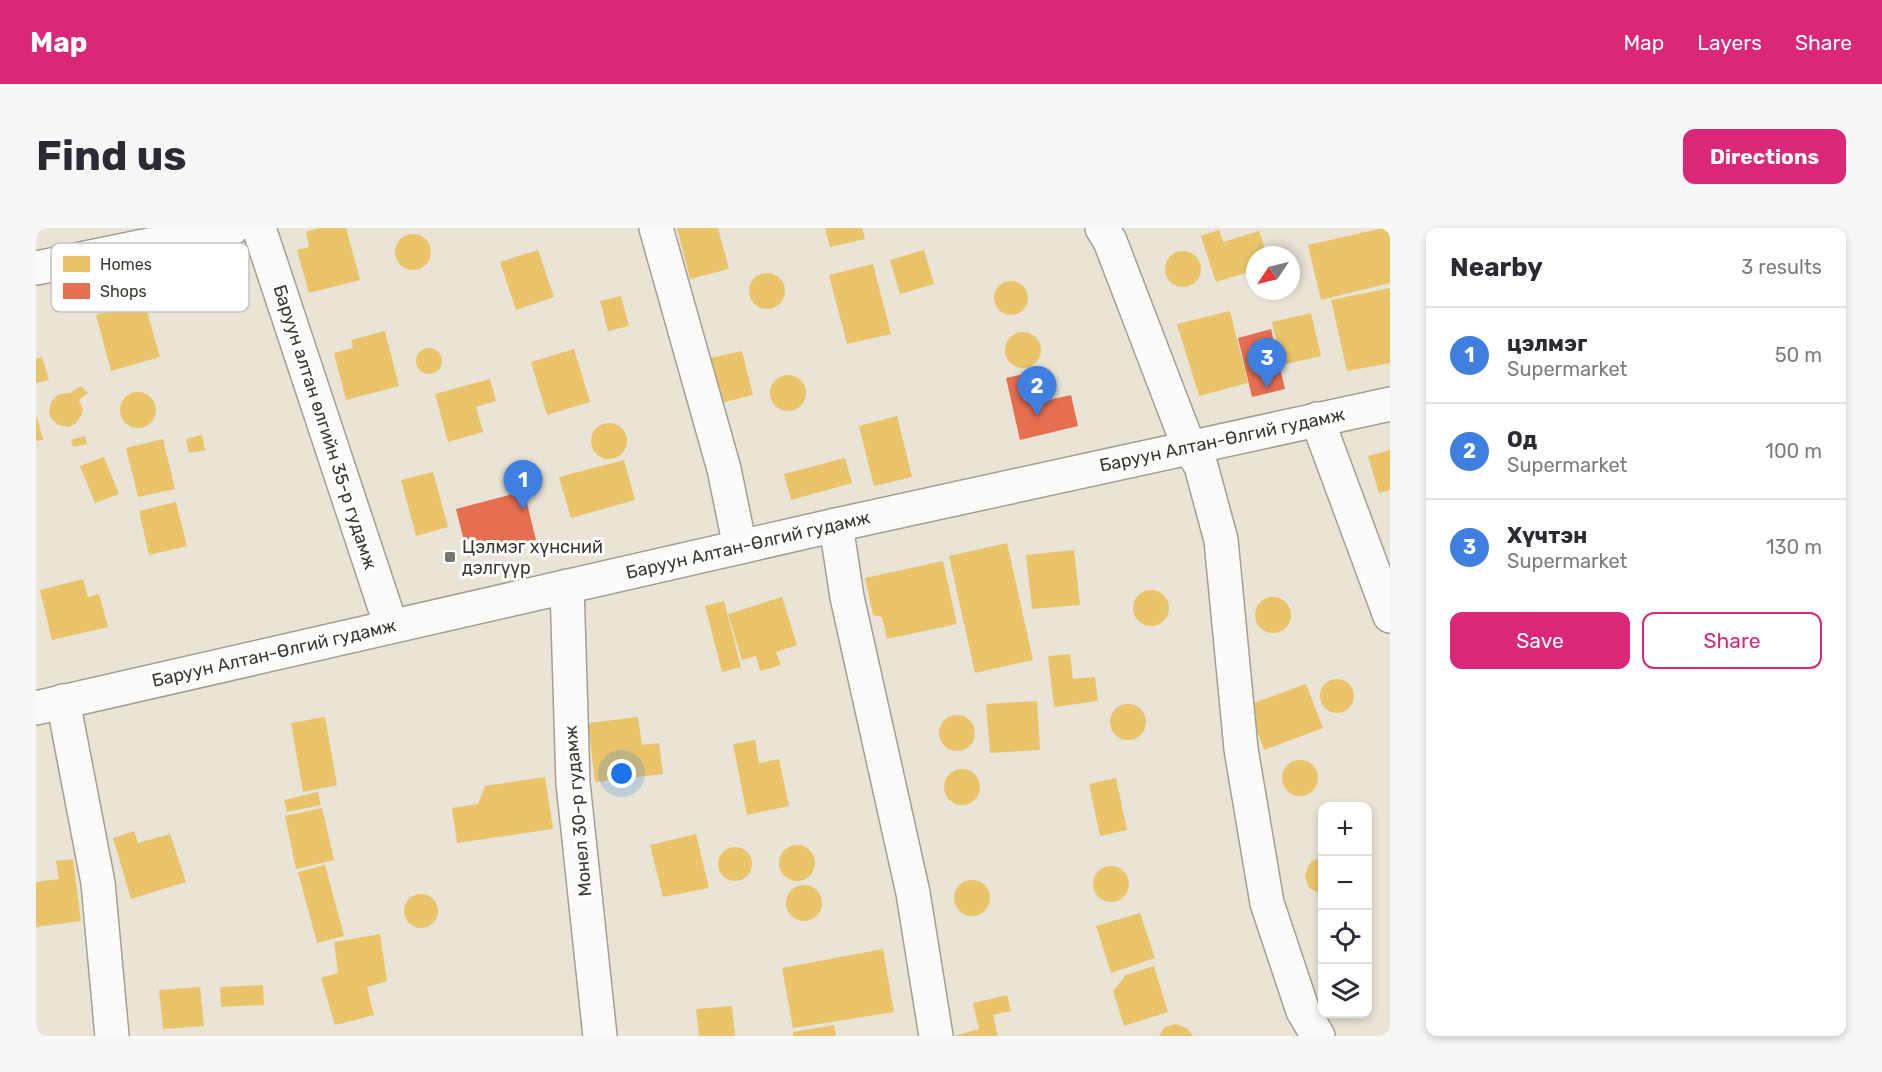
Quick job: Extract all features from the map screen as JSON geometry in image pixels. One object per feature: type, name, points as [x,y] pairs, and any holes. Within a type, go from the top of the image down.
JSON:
[{"type":"street","points":[[158,243],[232,228]]},
{"type":"street","name":"Баруун алтан өлгийн 35-р гудамж","points":[[259,228],[391,626]]},
{"type":"street","points":[[656,228],[724,469],[740,547]]},
{"type":"street","points":[[1102,228],[1110,241],[1190,447],[1201,466],[1221,540],[1241,749],[1268,903],[1303,1011],[1317,1036]]},
{"type":"street","points":[[36,268],[51,265]]},
{"type":"street","name":"Баруун Алтан-Өлгий гудамж","points":[[50,704],[836,525],[1390,404]]},
{"type":"street","points":[[1317,419],[1390,616]]},
{"type":"street","points":[[836,525],[847,597],[913,893],[936,1036]]},
{"type":"street","name":"Монел 30-р гудамж","points":[[567,586],[573,783],[600,1036]]},
{"type":"street","points":[[50,704],[98,883],[111,1036]]},
{"type":"building: Homes","points":[[320,228],[346,228],[360,280],[309,293],[297,250],[309,247],[306,232]]},
{"type":"building: Homes","points":[[677,228],[718,228],[729,269],[690,279]]},
{"type":"building: Homes","points":[[825,228],[862,228],[865,239],[830,247]]},
{"type":"building: Homes","points":[[1390,228],[1390,283],[1321,300],[1308,245]]},
{"type":"building: Homes","points":[[1219,230],[1223,242],[1259,231],[1264,246],[1246,246],[1246,273],[1216,282],[1201,236]]},
{"type":"building: Homes","points":[[413,234],[426,239],[431,252],[426,265],[413,270],[400,265],[395,252],[400,239]]},
{"type":"building: Homes","points":[[538,250],[554,297],[516,310],[500,262]]},
{"type":"building: Homes","points":[[924,250],[934,284],[900,294],[890,260]]},
{"type":"building: Homes","points":[[1183,251],[1196,256],[1201,269],[1196,282],[1183,287],[1170,282],[1165,269],[1170,256]]},
{"type":"building: Homes","points":[[873,264],[891,334],[847,344],[829,275]]},
{"type":"building: Homes","points":[[767,273],[780,278],[785,291],[780,304],[767,309],[754,304],[749,291],[754,278]]},
{"type":"building: Homes","points":[[1011,281],[1023,286],[1028,298],[1023,310],[1011,315],[999,310],[994,298],[999,286]]},
{"type":"building: Homes","points":[[1390,288],[1390,363],[1347,371],[1331,300]]},
{"type":"building: Homes","points":[[621,296],[629,326],[608,331],[600,301]]},
{"type":"building: Homes","points":[[1230,311],[1248,383],[1199,396],[1177,324]]},
{"type":"building: Homes","points":[[107,312],[147,312],[160,357],[111,371],[96,315]]},
{"type":"building: Homes","points":[[1311,313],[1321,356],[1282,365],[1272,322]]},
{"type":"building: Homes","points":[[385,331],[399,386],[346,400],[334,353],[353,348],[351,340]]},
{"type":"building: Homes","points":[[1023,332],[1035,338],[1041,350],[1035,362],[1023,368],[1011,362],[1005,350],[1011,338]]},
{"type":"building: Homes","points":[[429,348],[438,352],[442,361],[438,370],[429,374],[420,370],[416,361],[420,352]]},
{"type":"building: Homes","points":[[574,349],[590,402],[547,415],[531,362]]},
{"type":"building: Homes","points":[[742,351],[753,395],[721,403],[710,358]]},
{"type":"building: Homes","points":[[42,357],[49,380],[36,383],[36,359]]},
{"type":"building: Homes","points":[[788,375],[801,380],[806,393],[801,406],[788,411],[775,406],[770,393],[775,380]]},
{"type":"building: Homes","points":[[490,379],[496,401],[476,407],[483,432],[448,442],[435,394]]},
{"type":"building: Homes","points":[[81,386],[88,393],[79,400],[83,410],[81,416],[75,424],[69,427],[58,425],[49,412],[51,402],[59,394],[70,393]]},
{"type":"building: Homes","points":[[138,392],[150,398],[156,410],[150,422],[138,428],[126,422],[120,410],[126,398]]},
{"type":"building: Homes","points":[[897,416],[912,477],[874,486],[859,426]]},
{"type":"building: Homes","points":[[36,418],[43,440],[36,441]]},
{"type":"building: Homes","points":[[609,423],[622,428],[627,441],[622,454],[609,459],[596,454],[591,441],[596,428]]},
{"type":"building: Homes","points":[[202,435],[205,450],[189,453],[186,439]]},
{"type":"building: Homes","points":[[85,436],[87,444],[73,447],[71,440]]},
{"type":"building: Homes","points":[[163,439],[175,489],[138,497],[126,448]]},
{"type":"building: Homes","points":[[1390,450],[1390,490],[1379,493],[1368,456]]},
{"type":"building: Homes","points":[[104,457],[119,494],[95,503],[80,466]]},
{"type":"building: Homes","points":[[845,458],[852,483],[791,500],[784,474]]},
{"type":"building: Homes","points":[[624,460],[635,500],[571,518],[559,477]]},
{"type":"building: Homes","points":[[433,472],[448,527],[416,536],[401,480]]},
{"type":"building: Homes","points":[[176,502],[187,546],[149,555],[139,511]]},
{"type":"building: Homes","points":[[1007,543],[1033,660],[975,673],[949,556]]},
{"type":"building: Homes","points":[[1074,550],[1080,605],[1032,609],[1026,555]]},
{"type":"building: Homes","points":[[943,561],[957,624],[887,639],[882,617],[873,615],[865,578]]},
{"type":"building: Homes","points":[[83,579],[88,597],[99,594],[108,627],[52,640],[40,590]]},
{"type":"building: Homes","points":[[1151,590],[1163,596],[1169,608],[1163,620],[1151,626],[1139,620],[1133,608],[1139,596]]},
{"type":"building: Homes","points":[[782,597],[797,645],[776,652],[781,665],[760,671],[756,656],[742,660],[728,614]]},
{"type":"building: Homes","points":[[1273,597],[1286,602],[1291,615],[1286,628],[1273,633],[1260,628],[1255,615],[1260,602]]},
{"type":"building: Homes","points":[[724,601],[741,667],[722,672],[705,606]]},
{"type":"building: Homes","points":[[1070,654],[1073,679],[1095,677],[1098,701],[1054,707],[1048,656]]},
{"type":"building: Homes","points":[[1337,679],[1349,684],[1354,696],[1349,708],[1337,713],[1325,708],[1320,696],[1325,684]]},
{"type":"building: Homes","points":[[1306,684],[1323,728],[1264,750],[1248,705]]},
{"type":"building: Homes","points":[[1037,701],[1040,750],[990,753],[986,704]]},
{"type":"building: Homes","points":[[1128,704],[1141,709],[1146,722],[1141,735],[1128,740],[1115,735],[1110,722],[1115,709]]},
{"type":"building: Homes","points":[[957,715],[969,721],[975,733],[969,745],[957,751],[945,745],[939,733],[945,721]]},
{"type":"building: Homes","points":[[325,717],[337,785],[303,792],[291,723]]},
{"type":"building: Homes","points":[[638,717],[642,745],[659,743],[663,774],[595,782],[588,723]]},
{"type":"building: Homes","points":[[755,740],[759,763],[779,759],[789,806],[747,815],[733,744]]},
{"type":"building: Homes","points":[[1300,760],[1312,766],[1318,778],[1312,790],[1300,796],[1288,790],[1282,778],[1288,766]]},
{"type":"building: Homes","points":[[962,769],[974,775],[980,787],[974,799],[962,805],[950,799],[944,787],[950,775]]},
{"type":"building: Homes","points":[[545,777],[553,829],[457,843],[452,808],[478,804],[485,786]]},
{"type":"building: Homes","points":[[1116,778],[1127,830],[1100,836],[1089,784]]},
{"type":"building: Homes","points":[[318,792],[321,805],[287,812],[284,800]]},
{"type":"building: Homes","points":[[322,808],[334,860],[296,869],[285,816]]},
{"type":"building: Homes","points":[[134,831],[138,843],[170,834],[186,882],[131,899],[113,838]]},
{"type":"building: Homes","points":[[696,834],[709,888],[663,897],[650,845]]},
{"type":"building: Homes","points":[[797,845],[809,851],[815,863],[809,875],[797,881],[785,875],[779,863],[785,851]]},
{"type":"building: Homes","points":[[735,847],[747,852],[752,864],[747,876],[735,881],[723,876],[718,864],[723,852]]},
{"type":"building: Homes","points":[[73,859],[81,921],[36,927],[36,882],[59,879],[56,861]]},
{"type":"building: Homes","points":[[1318,859],[1318,892],[1309,888],[1305,877],[1312,861]]},
{"type":"building: Homes","points":[[325,865],[344,936],[317,943],[298,872]]},
{"type":"building: Homes","points":[[1111,866],[1123,872],[1129,884],[1123,896],[1111,902],[1099,896],[1093,884],[1099,872]]},
{"type":"building: Homes","points":[[972,880],[984,886],[990,898],[984,910],[972,916],[960,910],[954,898],[960,886]]},
{"type":"building: Homes","points":[[804,885],[816,891],[822,903],[816,915],[804,921],[792,915],[786,903],[792,891]]},
{"type":"building: Homes","points":[[421,894],[433,899],[438,911],[433,923],[421,928],[409,923],[404,911],[409,899]]},
{"type":"building: Homes","points":[[1140,913],[1155,958],[1111,973],[1096,926]]},
{"type":"building: Homes","points":[[380,934],[387,981],[367,987],[374,1015],[335,1025],[321,978],[338,973],[334,942]]},
{"type":"building: Homes","points":[[883,949],[894,1012],[793,1028],[782,968]]},
{"type":"building: Homes","points":[[1154,966],[1168,1012],[1124,1026],[1113,991],[1126,975]]},
{"type":"building: Homes","points":[[263,985],[264,1005],[221,1007],[220,987]]},
{"type":"building: Homes","points":[[200,987],[204,1026],[163,1029],[159,990]]},
{"type":"building: Homes","points":[[1007,995],[1011,1011],[993,1015],[998,1036],[954,1036],[979,1029],[973,1003]]},
{"type":"building: Homes","points":[[732,1006],[735,1036],[699,1036],[696,1009]]},
{"type":"building: Homes","points":[[1176,1024],[1187,1028],[1193,1036],[1159,1036],[1165,1027]]},
{"type":"building: Homes","points":[[834,1025],[836,1036],[793,1036],[793,1032]]},
{"type":"building: Shops","points":[[1271,329],[1285,389],[1252,397],[1238,338]]},
{"type":"building: Shops","points":[[1042,370],[1049,400],[1071,395],[1078,426],[1020,440],[1006,378]]},
{"type":"building: Shops","points":[[524,491],[536,540],[468,557],[456,509]]},
{"type":"place","name":"Хүчтэн","points":[[1267,388]]},
{"type":"place","name":"Од","points":[[1037,416]]},
{"type":"place","name":"цэлмэг","points":[[523,510]]},
{"type":"place","name":"Цэлмэг хүнсний дэлгүүр","points":[[450,557]]}]
